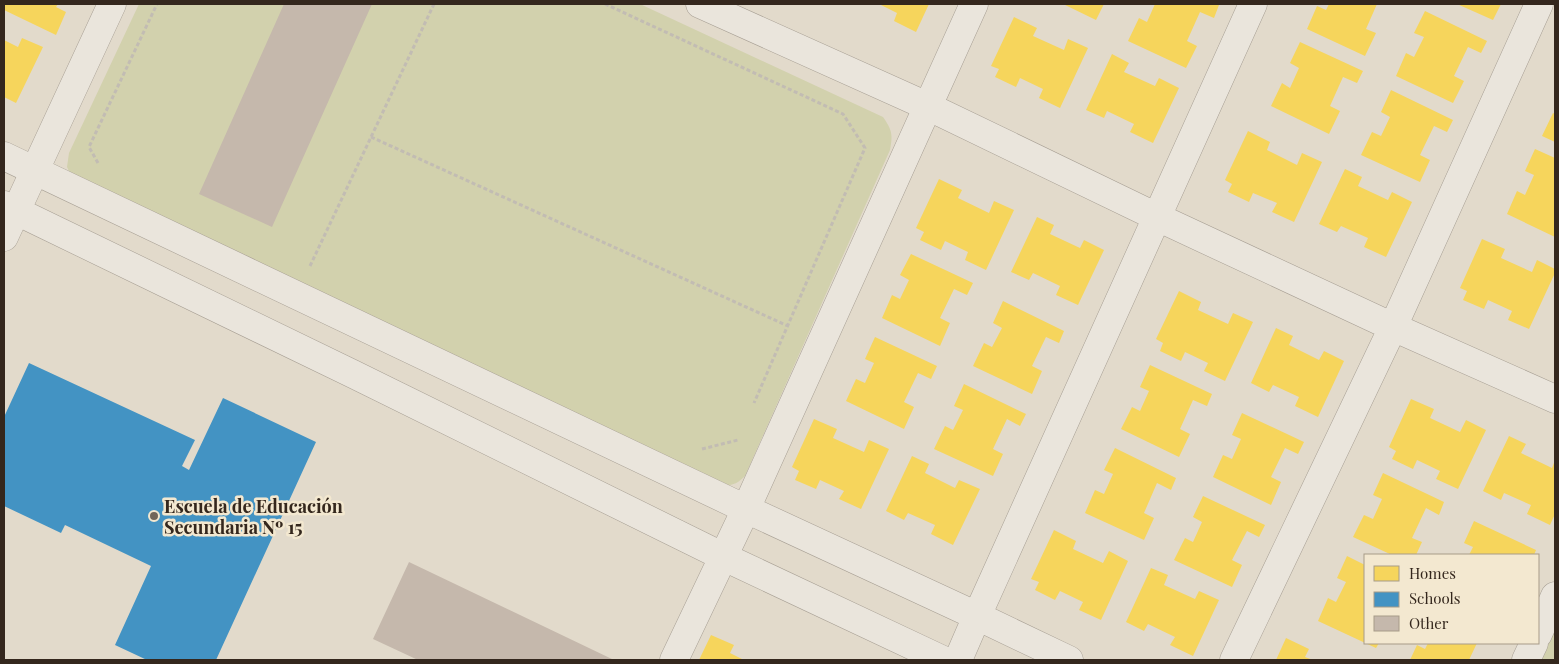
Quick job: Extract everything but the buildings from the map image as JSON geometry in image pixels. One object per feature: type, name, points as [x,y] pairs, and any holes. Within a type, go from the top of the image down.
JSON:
[{"type":"street","points":[[4,237],[10,208],[35,170],[112,4]]},
{"type":"street","points":[[700,4],[927,106],[1393,327],[1555,399]]},
{"type":"street","points":[[674,660],[746,510],[974,4]]},
{"type":"street","points":[[958,660],[1156,216],[1253,4]]},
{"type":"street","points":[[1234,660],[1393,327],[1539,4]]},
{"type":"street","points":[[4,156],[746,510],[1069,660]]},
{"type":"street","points":[[10,208],[724,556],[943,660]]},
{"type":"street","points":[[1539,632],[1555,596]]},
{"type":"street","points":[[1526,660],[1534,644]]},
{"type":"path","points":[[101,169],[89,147],[157,4]]},
{"type":"path","points":[[297,295],[434,4]]},
{"type":"path","points":[[605,4],[843,114],[865,148],[753,405]]},
{"type":"path","points":[[372,136],[788,326]]},
{"type":"path","points":[[694,451],[738,440],[742,432]]},
{"type":"green space","points":[[139,4],[640,4],[883,117],[891,132],[890,150],[745,476],[734,484],[721,485],[72,177],[67,167],[69,153]]},
{"type":"green space","points":[[1555,596],[1555,660],[1526,660],[1533,644],[1539,644],[1539,631]]},
{"type":"place","name":"Escuela de Educación Secundaria Nº 15","points":[[154,516]]}]
